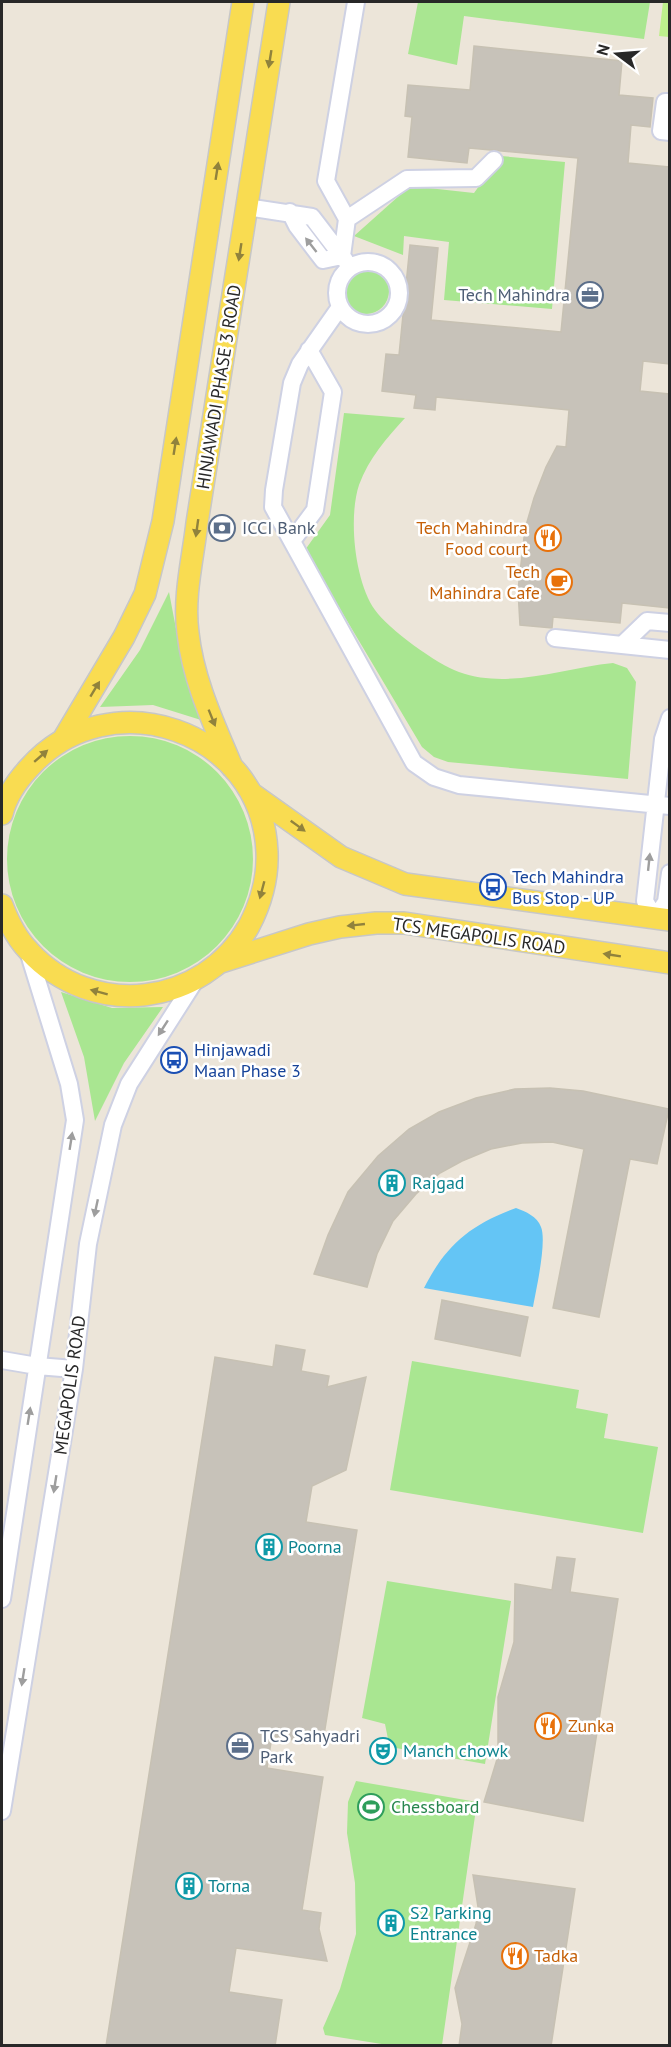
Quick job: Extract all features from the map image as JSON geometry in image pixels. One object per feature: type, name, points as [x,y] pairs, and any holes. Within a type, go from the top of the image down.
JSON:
[{"type":"main road","name":"HINJAWADI PHASE 3 ROAD","points":[[64,738],[97,685],[146,594],[163,520],[243,2]]},
{"type":"main road","name":"HINJAWADI PHASE 3 ROAD","points":[[232,767],[195,670],[187,631],[188,597],[197,523],[279,2]]},
{"type":"main road","points":[[2,814],[10,782],[39,756],[64,738],[93,727],[123,722],[153,723],[183,732],[210,747],[232,767],[250,792],[262,821],[267,851],[265,882],[256,912],[242,939],[221,962],[196,980],[168,991],[137,996],[107,995],[78,986],[51,971],[28,951],[10,926],[2,904]]},
{"type":"main road","points":[[250,792],[341,858],[405,884],[662,919]]},
{"type":"main road","name":"TCS MEGAPOLIS ROAD","points":[[221,962],[309,934],[340,927],[404,923],[669,963]]},
{"type":"street","points":[[247,207],[290,212],[297,226],[323,260],[346,262],[376,263],[392,272],[399,288],[397,305],[386,319],[369,325],[352,320],[340,307],[337,290],[346,262],[347,219],[326,181],[356,2]]},
{"type":"street","points":[[669,102],[665,102],[661,131],[669,132]]},
{"type":"street","points":[[347,219],[407,179],[476,177],[494,160]]},
{"type":"street","points":[[340,307],[300,363],[292,384],[273,507],[414,763],[434,777],[459,785],[662,806]]},
{"type":"street","points":[[292,541],[315,510],[333,392],[309,350]]},
{"type":"street","points":[[622,645],[647,621],[669,623]]},
{"type":"street","points":[[555,638],[669,650]]},
{"type":"street","points":[[662,919],[645,901],[662,806],[663,739],[669,718]]},
{"type":"street","points":[[662,919],[669,873]]},
{"type":"street","name":"MEGAPOLIS ROAD","points":[[2,1599],[75,1120],[69,1084],[28,951]]},
{"type":"street","name":"MEGAPOLIS ROAD","points":[[2,1811],[74,1369],[88,1244],[113,1125],[129,1084],[196,980]]},
{"type":"street","points":[[2,1360],[74,1369]]},
{"type":"green space","points":[[418,2],[650,2],[644,39],[464,16],[457,65],[408,54]]},
{"type":"green space","points":[[663,2],[669,2],[669,37],[659,36]]},
{"type":"green space","points":[[501,156],[565,162],[552,309],[444,300],[449,242],[404,236],[403,255],[354,236],[410,186],[474,193]]},
{"type":"green space","points":[[366,268],[382,275],[389,291],[382,307],[366,314],[350,307],[343,291],[350,275]]},
{"type":"green space","points":[[344,413],[405,418],[373,457],[363,475],[354,515],[358,567],[368,598],[381,618],[426,654],[459,672],[478,677],[517,678],[613,663],[627,668],[636,682],[628,779],[448,762],[434,757],[422,747],[305,550],[330,515]]},
{"type":"green space","points":[[169,592],[181,655],[201,720],[153,705],[100,707],[140,650]]},
{"type":"green space","points":[[130,736],[154,738],[177,745],[198,757],[217,772],[232,791],[244,812],[251,835],[253,859],[251,883],[244,906],[232,927],[217,946],[198,961],[177,973],[154,980],[130,982],[106,980],[83,973],[62,961],[43,946],[28,927],[16,906],[9,883],[7,859],[9,835],[16,812],[28,791],[43,772],[62,757],[83,745],[106,738]]},
{"type":"green space","points":[[61,992],[112,1008],[163,1007],[124,1063],[95,1121],[84,1057]]},
{"type":"green space","points":[[412,1361],[579,1390],[576,1408],[608,1414],[604,1438],[658,1447],[643,1533],[390,1490]]},
{"type":"green space","points":[[387,1581],[511,1601],[485,1764],[396,1748],[388,1739],[385,1724],[362,1718]]},
{"type":"green space","points":[[356,1781],[477,1802],[442,2045],[388,2045],[325,2035],[323,2028],[340,1989],[356,1934],[355,1883],[347,1833],[348,1802]]},
{"type":"green space","name":"Chessboard","points":[[363,1797],[381,1799],[379,1817],[360,1814]]},
{"type":"water","points":[[516,1208],[537,1220],[543,1234],[533,1307],[424,1288],[441,1260],[461,1238],[472,1229]]},
{"type":"building","points":[[474,46],[622,61],[619,95],[653,98],[650,127],[631,125],[628,163],[669,167],[669,364],[643,361],[640,391],[669,394],[669,608],[622,603],[620,623],[553,617],[552,628],[520,625],[518,590],[525,529],[546,467],[557,446],[566,447],[569,410],[436,397],[435,410],[414,408],[416,395],[382,391],[386,354],[399,355],[410,245],[438,248],[431,320],[561,332],[578,158],[469,148],[467,163],[408,157],[412,117],[405,116],[408,85],[470,90]]},
{"type":"building","name":"Rajgad","points":[[550,1088],[583,1091],[669,1109],[657,1164],[630,1159],[599,1317],[553,1308],[584,1149],[552,1142],[522,1143],[491,1149],[440,1173],[416,1194],[393,1221],[377,1254],[367,1287],[314,1274],[328,1235],[348,1192],[378,1156],[409,1129],[439,1112],[476,1098],[515,1089]]},
{"type":"building","points":[[442,1300],[528,1317],[520,1356],[435,1339]]},
{"type":"building","points":[[276,1345],[305,1350],[301,1371],[329,1376],[327,1387],[366,1377],[346,1470],[312,1486],[306,1522],[357,1530],[324,1735],[306,1733],[305,1742],[272,1736],[267,1768],[323,1777],[302,1910],[321,1913],[319,1929],[327,1961],[236,1948],[229,1992],[282,2000],[275,2046],[106,2046],[215,1357],[273,1367]]},
{"type":"building","name":"Zunka","points":[[557,1557],[575,1559],[570,1592],[618,1599],[583,1821],[484,1802],[498,1756],[498,1697],[514,1642],[515,1584],[552,1590]]},
{"type":"building","name":"Tadka","points":[[473,1875],[575,1889],[551,2046],[459,2046],[462,2024],[455,1988],[476,1924],[478,1907]]},
{"type":"place","name":"Tech Mahindra","points":[[590,295]]},
{"type":"place","name":"ICCI Bank","points":[[222,528]]},
{"type":"place","name":"Tech Mahindra Food court","points":[[548,538]]},
{"type":"place","name":"Tech Mahindra Cafe","points":[[559,582]]},
{"type":"place","name":"Tech Mahindra Bus Stop - UP","points":[[493,887]]},
{"type":"place","name":"Hinjawadi Maan Phase 3","points":[[174,1060]]},
{"type":"place","name":"Rajgad","points":[[392,1183]]},
{"type":"place","name":"Poorna","points":[[269,1547]]},
{"type":"place","name":"Zunka","points":[[548,1726]]},
{"type":"place","name":"TCS Sahyadri Park","points":[[240,1746]]},
{"type":"place","name":"Manch chowk","points":[[383,1751]]},
{"type":"place","name":"Chessboard","points":[[371,1807]]},
{"type":"place","name":"Torna","points":[[189,1886]]},
{"type":"place","name":"S2 Parking Entrance","points":[[391,1923]]},
{"type":"place","name":"Tadka","points":[[515,1956]]}]
